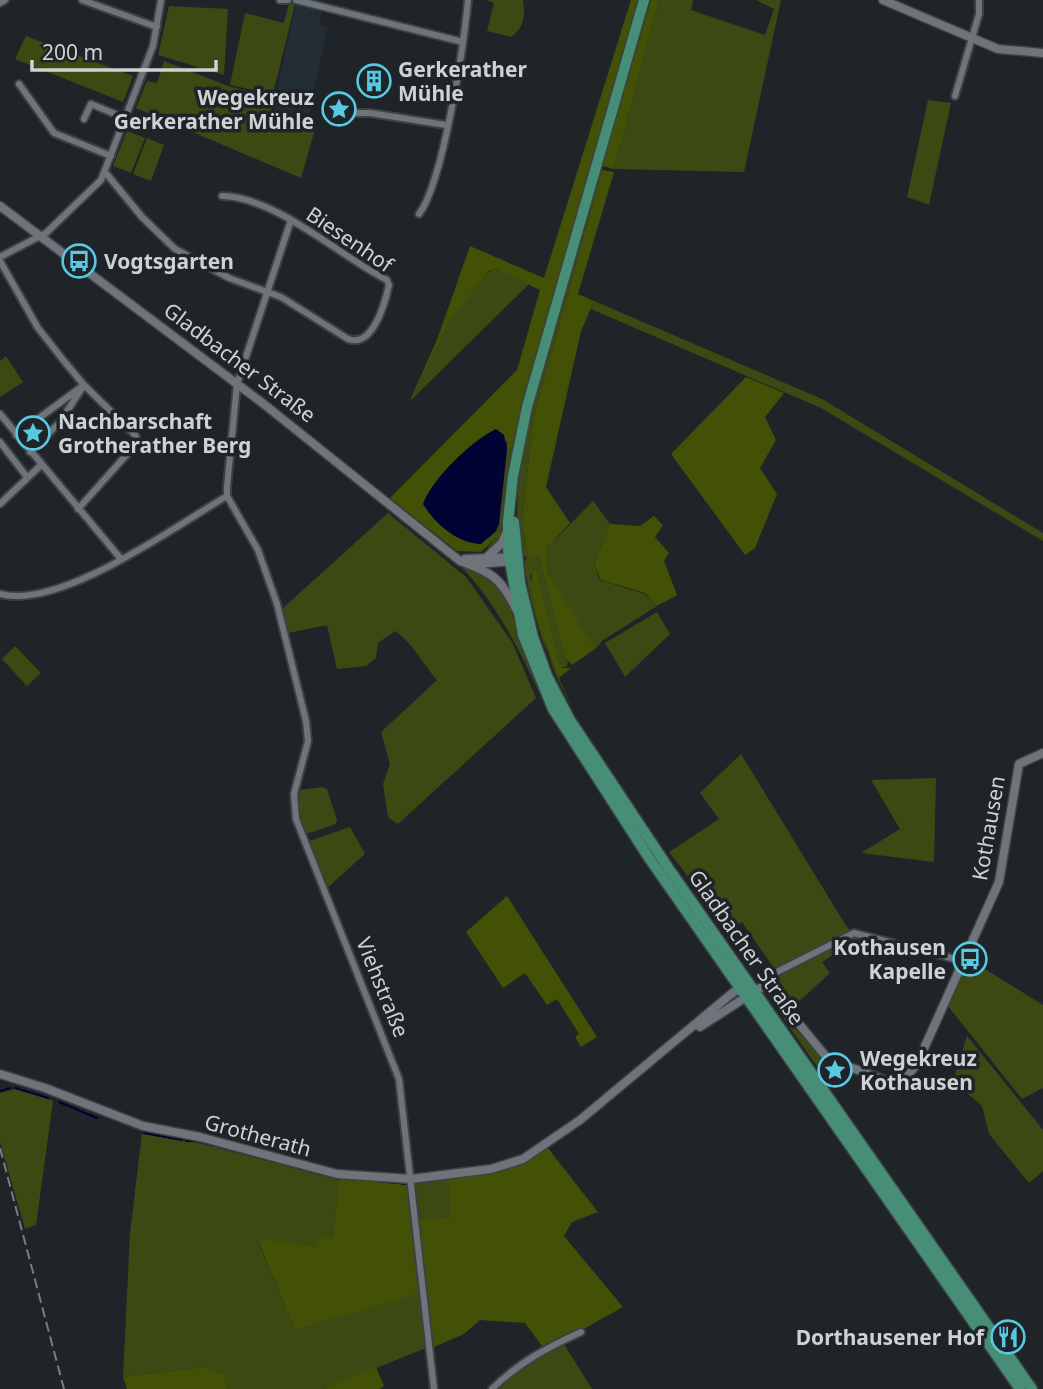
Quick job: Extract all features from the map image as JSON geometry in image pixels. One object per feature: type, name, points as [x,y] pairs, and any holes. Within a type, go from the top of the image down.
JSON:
[{"type":"main road","points":[[512,559],[508,528],[513,476],[527,407],[644,0]]},
{"type":"main road","points":[[512,559],[513,476]]},
{"type":"main road","name":"Gladbacher Straße","points":[[512,559],[517,611],[539,679],[553,709],[649,858],[1017,1386]]},
{"type":"main road","name":"Gladbacher Straße","points":[[512,559],[547,676],[570,720],[669,869],[759,988],[818,1083],[1032,1389]]},
{"type":"street","points":[[0,3],[5,0]]},
{"type":"street","points":[[82,0],[157,27]]},
{"type":"street","points":[[78,509],[138,442],[135,435],[84,386],[38,328],[0,259],[40,236],[101,180],[127,119],[157,27],[161,0]]},
{"type":"street","points":[[280,0],[288,0]]},
{"type":"street","points":[[296,0],[463,42]]},
{"type":"street","points":[[419,214],[428,202],[446,125],[463,42],[468,0]]},
{"type":"street","points":[[883,0],[1005,51],[1043,53]]},
{"type":"street","points":[[955,96],[979,15],[979,0]]},
{"type":"street","points":[[19,84],[54,133],[111,156]]},
{"type":"street","points":[[84,119],[91,104],[127,119]]},
{"type":"street","points":[[338,113],[370,113],[446,125]]},
{"type":"street","points":[[105,172],[142,217],[175,249],[229,278],[267,292]]},
{"type":"street","points":[[0,595],[17,598],[38,595],[85,578],[227,496],[237,384],[291,220],[239,196],[222,196]]},
{"type":"street","name":"Gladbacher Straße","points":[[0,206],[237,384],[460,561],[472,564],[496,577],[517,611]]},
{"type":"street","name":"Biesenhof","points":[[267,292],[281,297],[354,341],[370,332],[386,299],[390,285],[387,280],[345,258],[306,227],[291,220]]},
{"type":"street","points":[[16,435],[84,386]]},
{"type":"street","points":[[30,452],[60,422],[84,386]]},
{"type":"street","points":[[0,414],[40,466],[121,559]]},
{"type":"street","points":[[0,442],[27,477]]},
{"type":"street","points":[[0,504],[40,466]]},
{"type":"street","name":"Viehstraße","points":[[227,496],[258,550],[279,610],[308,741],[294,794],[296,819],[393,1057],[404,1103],[434,1389]]},
{"type":"street","points":[[488,556],[502,543],[508,528]]},
{"type":"street","points":[[452,555],[473,560],[488,556],[512,559]]},
{"type":"street","points":[[472,564],[512,559]]},
{"type":"street","name":"Kothausen","points":[[828,1059],[890,1082],[908,1075],[917,1064],[999,882],[1019,764],[1043,753]]},
{"type":"street","points":[[818,1083],[828,1059],[771,990],[759,988],[767,977],[851,933],[963,961]]},
{"type":"street","name":"Grotherath","points":[[0,1074],[45,1088],[143,1126],[200,1137],[337,1174],[410,1179],[491,1169],[523,1159],[574,1125],[742,992],[759,988]]},
{"type":"street","points":[[492,1389],[511,1370],[544,1349],[581,1332]]},
{"type":"shaded area","points":[[296,4],[323,10],[319,24],[328,26],[307,123],[270,122]]},
{"type":"shaded area","points":[[496,429],[504,435],[507,449],[499,524],[496,531],[481,544],[472,543],[448,532],[423,504],[443,473],[476,442]]},
{"type":"green space","points":[[486,0],[523,0],[523,21],[511,37],[487,31],[494,3]]},
{"type":"green space","points":[[631,0],[640,0],[514,447],[507,449],[507,441],[473,444],[439,478],[489,538],[496,531],[502,532],[481,552],[457,551],[390,498],[517,370],[540,290],[496,269],[488,271],[449,322],[414,392],[438,337],[470,246],[544,278]]},
{"type":"green space","points":[[651,0],[659,0],[614,169],[602,166]]},
{"type":"green space","points":[[659,0],[693,0],[691,10],[765,35],[774,9],[756,0],[781,0],[744,172],[614,169]]},
{"type":"green space","points":[[289,3],[295,4],[273,94],[230,85],[245,13],[284,23]]},
{"type":"green space","points":[[169,6],[228,9],[224,75],[158,55]]},
{"type":"green space","points":[[26,36],[133,76],[123,102],[15,59]]},
{"type":"green space","points":[[164,61],[231,87],[274,96],[269,124],[306,125],[305,129],[315,129],[301,178],[136,108],[147,81],[157,83]]},
{"type":"green space","points":[[928,100],[951,103],[929,205],[907,197]]},
{"type":"green space","points":[[127,131],[145,138],[131,173],[113,166]]},
{"type":"green space","points":[[147,138],[164,145],[151,181],[133,174]]},
{"type":"green space","points":[[600,169],[602,170],[533,420],[522,524],[528,554],[539,558],[568,663],[566,667],[561,667],[559,662],[535,570],[530,576],[547,652],[531,601],[524,563],[527,557],[524,556],[517,529],[518,473],[528,426]]},
{"type":"green space","points":[[602,170],[614,172],[578,294],[594,301],[581,331],[546,487],[570,523],[546,549],[548,573],[595,649],[572,665],[566,658],[539,558],[528,555],[522,524],[533,420]]},
{"type":"green space","points":[[496,269],[529,284],[410,401],[434,349],[460,305],[485,274]]},
{"type":"green space","points":[[594,301],[822,399],[1043,533],[1043,541],[821,408],[591,309]]},
{"type":"green space","points":[[6,356],[23,382],[0,397],[0,361]]},
{"type":"green space","points":[[746,377],[784,393],[765,417],[776,440],[760,468],[777,494],[755,548],[745,555],[671,454]]},
{"type":"green space","points":[[514,447],[501,532],[496,531],[507,449]]},
{"type":"green space","points":[[593,501],[610,524],[594,564],[600,580],[645,594],[657,606],[603,640],[595,649],[562,602],[546,562],[546,549]]},
{"type":"green space","points":[[388,513],[466,577],[512,642],[536,698],[398,824],[388,817],[383,784],[390,764],[381,732],[437,680],[412,647],[395,631],[378,643],[376,658],[366,666],[337,669],[327,625],[288,633],[282,609]]},
{"type":"green space","points":[[654,516],[663,525],[655,537],[669,553],[664,561],[677,595],[657,606],[645,593],[601,580],[594,564],[610,524],[640,526]]},
{"type":"green space","points":[[501,532],[497,545],[487,548]]},
{"type":"green space","points":[[458,564],[488,578],[505,597],[539,692],[493,607]]},
{"type":"green space","points":[[534,570],[559,662],[562,668],[571,668],[559,678],[535,606],[532,591]]},
{"type":"green space","points":[[657,612],[670,634],[625,677],[605,643]]},
{"type":"green space","points":[[15,646],[41,673],[27,686],[2,659]]},
{"type":"green space","points":[[547,652],[572,707],[548,655]]},
{"type":"green space","points":[[741,754],[845,924],[853,935],[863,936],[822,962],[830,973],[793,1007],[766,975],[775,970],[742,922],[729,930],[669,852],[719,819],[700,793]]},
{"type":"green space","points":[[936,778],[934,862],[861,853],[900,829],[871,780]]},
{"type":"green space","points":[[323,787],[327,789],[336,824],[306,834],[297,806],[300,790]]},
{"type":"green space","points":[[350,827],[365,854],[327,888],[309,841]]},
{"type":"green space","points":[[507,896],[597,1037],[581,1047],[575,1037],[579,1034],[557,999],[547,1005],[525,973],[503,988],[466,932]]},
{"type":"green space","points":[[967,958],[1043,1005],[1043,1088],[1022,1099],[948,1006],[947,1002]]},
{"type":"green space","points":[[772,1002],[822,1059],[820,1069],[818,1068]]},
{"type":"green space","points":[[967,1036],[1043,1130],[1043,1171],[1029,1183],[989,1134],[982,1106],[953,1081]]},
{"type":"green space","points":[[19,1088],[53,1101],[36,1225],[25,1229],[0,1142],[0,1093]]},
{"type":"green space","points":[[142,1134],[199,1143],[339,1180],[333,1238],[316,1247],[257,1239],[294,1328],[296,1330],[420,1292],[426,1348],[324,1389],[228,1389],[224,1375],[205,1367],[123,1377],[130,1233]]},
{"type":"green space","points":[[547,1147],[598,1212],[572,1222],[564,1236],[623,1307],[562,1341],[542,1346],[525,1323],[480,1320],[464,1334],[434,1347],[427,1291],[296,1330],[294,1328],[257,1238],[316,1247],[319,1236],[333,1238],[339,1177],[416,1183],[420,1220],[451,1217],[448,1178],[499,1169],[522,1161]]},
{"type":"green space","points":[[448,1178],[452,1217],[420,1220],[416,1183]]},
{"type":"green space","points":[[562,1341],[592,1389],[495,1389],[517,1368]]},
{"type":"green space","points":[[205,1367],[224,1375],[228,1389],[127,1389],[123,1377]]},
{"type":"green space","points":[[376,1367],[384,1386],[380,1389],[324,1389]]},
{"type":"waterway","points":[[0,1091],[10,1088]]},
{"type":"waterway","points":[[15,1088],[48,1098]]},
{"type":"waterway","points":[[59,1102],[97,1118]]},
{"type":"waterway","points":[[144,1133],[182,1140]]},
{"type":"waterway","points":[[186,1141],[199,1141]]},
{"type":"waterway","points":[[330,1176],[407,1184]]},
{"type":"railway","points":[[0,1148],[64,1389]]},
{"type":"place","name":"Gerkerather Mühle","points":[[374,81]]},
{"type":"place","name":"Wegekreuz Gerkerather Mühle","points":[[339,109]]},
{"type":"place","name":"Vogtsgarten","points":[[79,261]]},
{"type":"place","name":"Nachbarschaft Grotherather Berg","points":[[33,433]]},
{"type":"place","name":"Kothausen Kapelle","points":[[970,959]]},
{"type":"place","name":"Wegekreuz Kothausen","points":[[835,1070]]},
{"type":"place","name":"Dorthausener Hof","points":[[1008,1337]]}]
